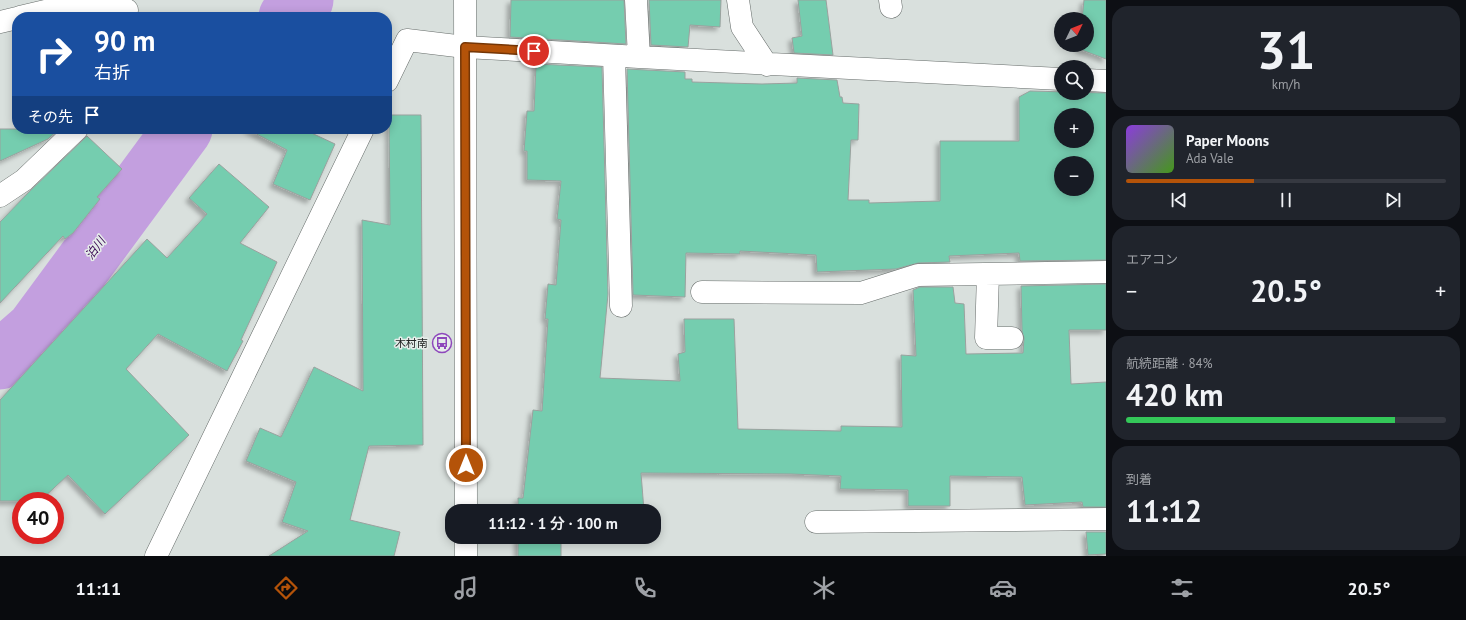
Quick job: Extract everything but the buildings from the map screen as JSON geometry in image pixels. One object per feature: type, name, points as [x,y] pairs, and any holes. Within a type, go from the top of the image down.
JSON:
[{"type":"street","points":[[465,0],[466,504]]},
{"type":"street","points":[[636,0],[639,57]]},
{"type":"street","points":[[738,0],[742,27],[767,65]]},
{"type":"street","points":[[41,12],[93,2],[127,9]]},
{"type":"street","points":[[0,22],[12,19]]},
{"type":"street","points":[[392,71],[407,40],[465,47],[614,56],[1054,79]]},
{"type":"street","points":[[614,56],[621,306]]},
{"type":"street","points":[[1094,80],[1106,81]]},
{"type":"street","points":[[0,196],[24,180],[71,134]]},
{"type":"street","points":[[156,556],[361,134]]},
{"type":"street","points":[[702,292],[861,293],[918,274],[1106,272]]},
{"type":"street","points":[[988,274],[986,338],[1012,338]]},
{"type":"street","points":[[816,522],[1106,519]]},
{"type":"street","points":[[466,544],[466,556]]},
{"type":"waterway","name":"泊川","points":[[293,12],[304,0]]},
{"type":"waterway","name":"泊川","points":[[0,360],[35,330],[179,134]]},
{"type":"place","name":"木村南","points":[[442,343]]},
{"type":"route","points":[[466,465],[465,47],[534,51]]}]
